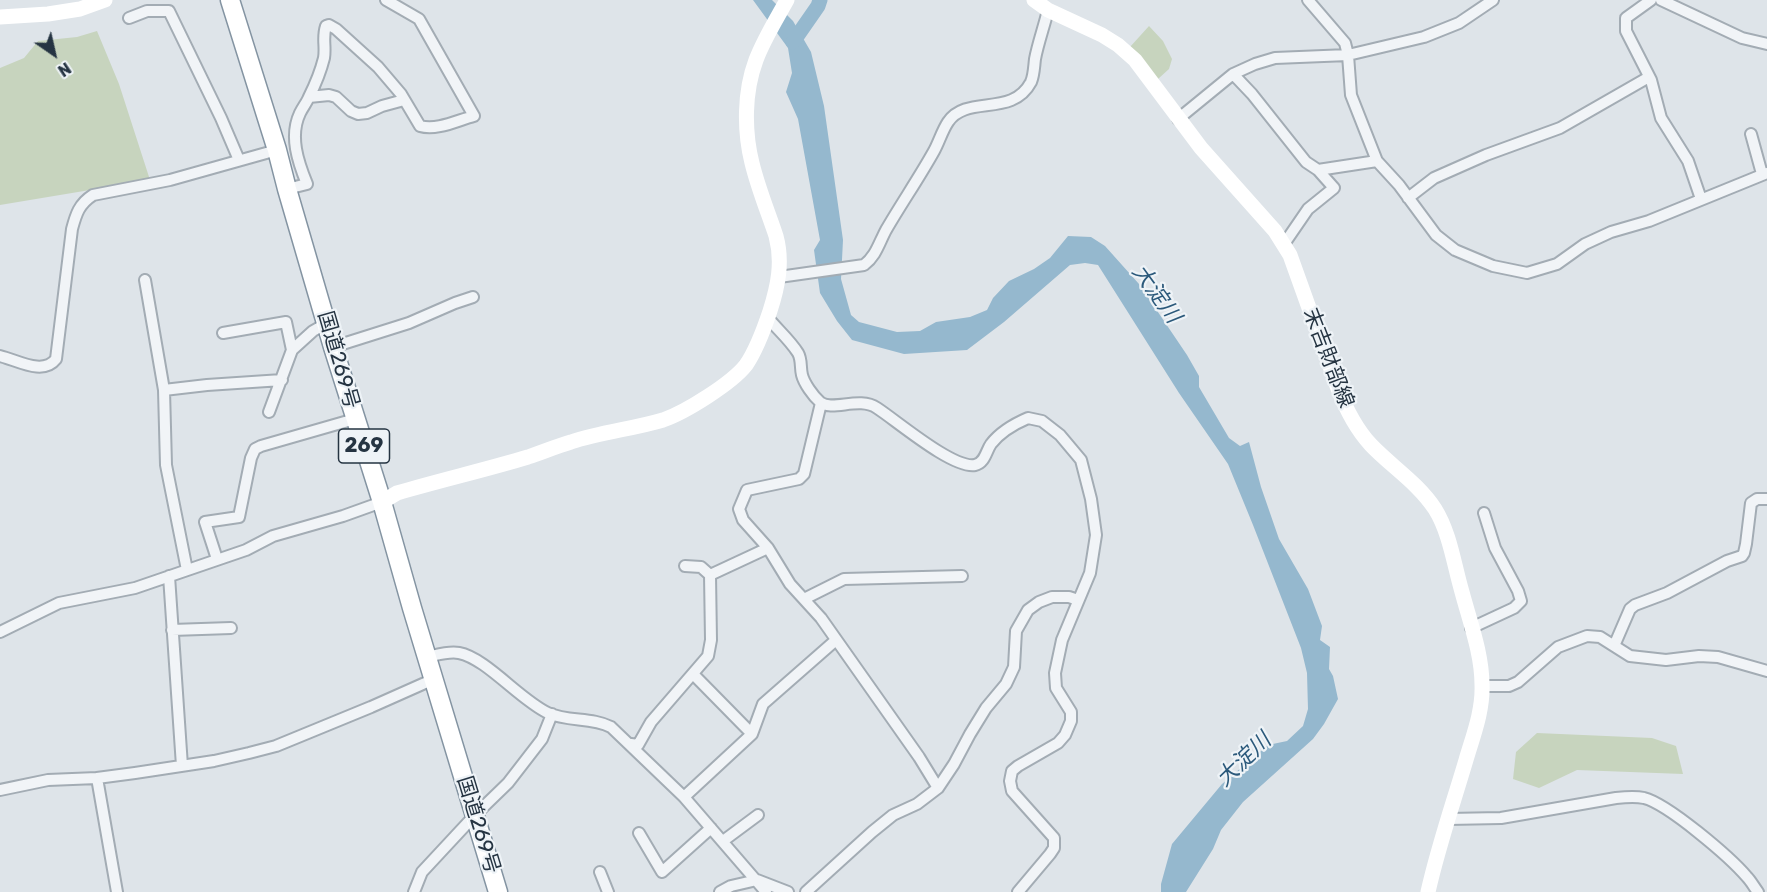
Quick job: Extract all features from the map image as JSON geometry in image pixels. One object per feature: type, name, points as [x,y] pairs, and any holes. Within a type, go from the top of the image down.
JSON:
[{"type":"highway","name":"国道269号","points":[[230,0],[277,150],[333,348],[382,502],[498,892]]},
{"type":"main road","points":[[0,17],[80,9],[105,0]]},
{"type":"main road","points":[[382,502],[397,493],[528,457],[572,441],[664,419],[700,400],[736,375],[746,364],[759,342],[780,277],[780,259],[776,238],[752,163],[748,140],[747,103],[755,62],[787,0]]},
{"type":"main road","name":"末吉財部線","points":[[1034,0],[1048,10],[1102,35],[1135,60],[1178,119],[1264,218],[1284,244],[1343,404],[1351,418],[1371,444],[1419,489],[1436,511],[1448,540],[1481,668],[1482,686],[1478,718],[1428,892]]},
{"type":"street","points":[[287,189],[307,184],[299,166],[295,148],[295,127],[324,58],[323,38],[326,26],[329,25],[336,29],[378,67],[404,100],[420,126],[427,128],[438,126],[474,116],[419,19],[386,0]]},
{"type":"street","points":[[1308,0],[1345,43],[1351,95],[1377,161],[1399,185],[1436,235],[1455,250],[1493,266],[1527,273],[1557,264],[1586,244],[1611,232],[1649,221],[1764,174],[1751,134]]},
{"type":"street","points":[[1178,119],[1233,74],[1255,64],[1275,58],[1348,55],[1424,37],[1459,23],[1493,0]]},
{"type":"street","points":[[1651,0],[1626,18],[1626,31],[1649,77],[1661,118],[1688,161],[1701,200]]},
{"type":"street","points":[[1661,0],[1742,38],[1767,44]]},
{"type":"street","points":[[780,277],[864,265],[872,259],[895,214],[933,152],[947,123],[954,115],[963,110],[1002,104],[1015,99],[1026,90],[1032,80],[1048,10]]},
{"type":"street","points":[[129,18],[147,11],[169,11],[221,118],[238,160]]},
{"type":"street","points":[[1233,74],[1252,94],[1306,162],[1318,170],[1334,188],[1308,209],[1284,244]]},
{"type":"street","points":[[1408,198],[1434,178],[1486,154],[1560,128],[1649,77]]},
{"type":"street","points":[[309,97],[329,95],[336,97],[351,111],[358,114],[404,100]]},
{"type":"street","points":[[0,356],[30,366],[43,367],[52,364],[56,359],[72,229],[75,216],[84,201],[99,194],[170,180],[277,150]]},
{"type":"street","points":[[1318,170],[1377,161]]},
{"type":"street","points":[[145,280],[164,390],[166,465],[187,570]]},
{"type":"street","points":[[333,348],[409,323],[473,297]]},
{"type":"street","points":[[768,318],[798,353],[804,381],[820,403],[833,406],[852,403],[875,406],[905,429],[957,462],[974,465],[982,462],[991,444],[1006,429],[1028,418],[1042,421],[1060,435],[1081,460],[1096,535],[1090,573],[1062,640],[1056,673],[1056,688],[1071,712],[1071,721],[1059,743],[1018,766],[1012,771],[1010,781],[1012,790],[1054,838],[1054,848],[1018,892]]},
{"type":"street","points":[[223,333],[286,321],[292,350]]},
{"type":"street","points":[[269,412],[292,350],[313,331],[327,323]]},
{"type":"street","points":[[164,390],[282,380]]},
{"type":"street","points":[[820,403],[804,474],[799,478],[747,490],[739,508],[743,520],[768,548],[790,584],[821,618],[919,757],[938,788]]},
{"type":"street","points":[[217,559],[205,522],[239,518],[251,458],[255,449],[355,419]]},
{"type":"street","points":[[1614,646],[1630,609],[1635,604],[1667,593],[1727,561],[1742,556],[1746,544],[1751,503],[1756,499],[1767,499]]},
{"type":"street","points":[[0,632],[59,603],[135,588],[246,550],[273,536],[382,502]]},
{"type":"street","points":[[1471,628],[1514,608],[1521,601],[1495,548],[1484,513]]},
{"type":"street","points":[[710,576],[768,548]]},
{"type":"street","points":[[631,744],[638,745],[651,722],[708,656],[710,576],[701,567],[685,566]]},
{"type":"street","points":[[169,576],[182,766]]},
{"type":"street","points":[[804,599],[844,579],[962,576]]},
{"type":"street","points":[[807,892],[886,821],[917,804],[938,788],[975,725],[1010,675],[1014,667],[1016,631],[1028,610],[1052,597],[1069,597],[1078,600]]},
{"type":"street","points":[[172,630],[231,628]]},
{"type":"street","points":[[1482,686],[1509,686],[1518,682],[1558,647],[1587,636],[1600,637],[1630,656],[1666,660],[1699,656],[1718,657],[1767,670]]},
{"type":"street","points":[[684,797],[752,734],[763,704],[836,640]]},
{"type":"street","points":[[427,657],[451,652],[462,653],[483,665],[536,707],[552,714],[601,722],[611,727],[684,797],[766,892]]},
{"type":"street","points":[[693,674],[752,734]]},
{"type":"street","points":[[0,790],[48,780],[97,778],[214,761],[276,746],[434,679]]},
{"type":"street","points":[[414,892],[422,872],[474,815],[508,783],[542,739],[552,714]]},
{"type":"street","points":[[97,778],[117,892]]},
{"type":"street","points":[[1448,819],[1501,818],[1616,798],[1634,796],[1645,798],[1664,807],[1698,832],[1748,877],[1758,892]]},
{"type":"street","points":[[723,841],[758,815]]},
{"type":"street","points":[[639,833],[662,872],[711,828]]},
{"type":"street","points":[[600,872],[608,892]]},
{"type":"street","points":[[720,892],[731,886],[757,880],[788,892]]},
{"type":"green space","points":[[1149,26],[1163,41],[1172,59],[1169,69],[1158,79],[1130,47]]},
{"type":"green space","points":[[97,31],[119,84],[150,180],[0,205],[0,68],[24,58],[38,41],[77,37]]},
{"type":"green space","points":[[1537,733],[1652,738],[1676,746],[1683,774],[1577,770],[1539,788],[1513,779],[1516,752]]},
{"type":"water","points":[[753,0],[772,0],[793,21],[811,52],[824,106],[843,240],[841,279],[851,315],[859,322],[897,332],[920,331],[936,322],[970,317],[987,310],[993,298],[1009,281],[1050,258],[1068,236],[1091,237],[1105,246],[1139,284],[1187,355],[1199,376],[1199,387],[1229,438],[1240,446],[1249,442],[1261,487],[1279,539],[1308,589],[1322,626],[1320,640],[1330,647],[1329,669],[1333,676],[1338,699],[1313,739],[1243,802],[1221,830],[1213,849],[1186,892],[1161,892],[1172,844],[1222,784],[1268,745],[1287,741],[1303,726],[1308,709],[1307,673],[1301,648],[1228,464],[1179,393],[1098,265],[1085,263],[1070,265],[1004,322],[967,350],[904,354],[852,340],[820,293],[814,250],[820,240],[798,119],[786,92],[792,73],[788,48]]},
{"type":"waterway","points":[[793,42],[820,0]]},
{"type":"water label","name":"大淀川","points":[[1156,294]]},
{"type":"water label","name":"大淀川","points":[[1244,760]]}]
